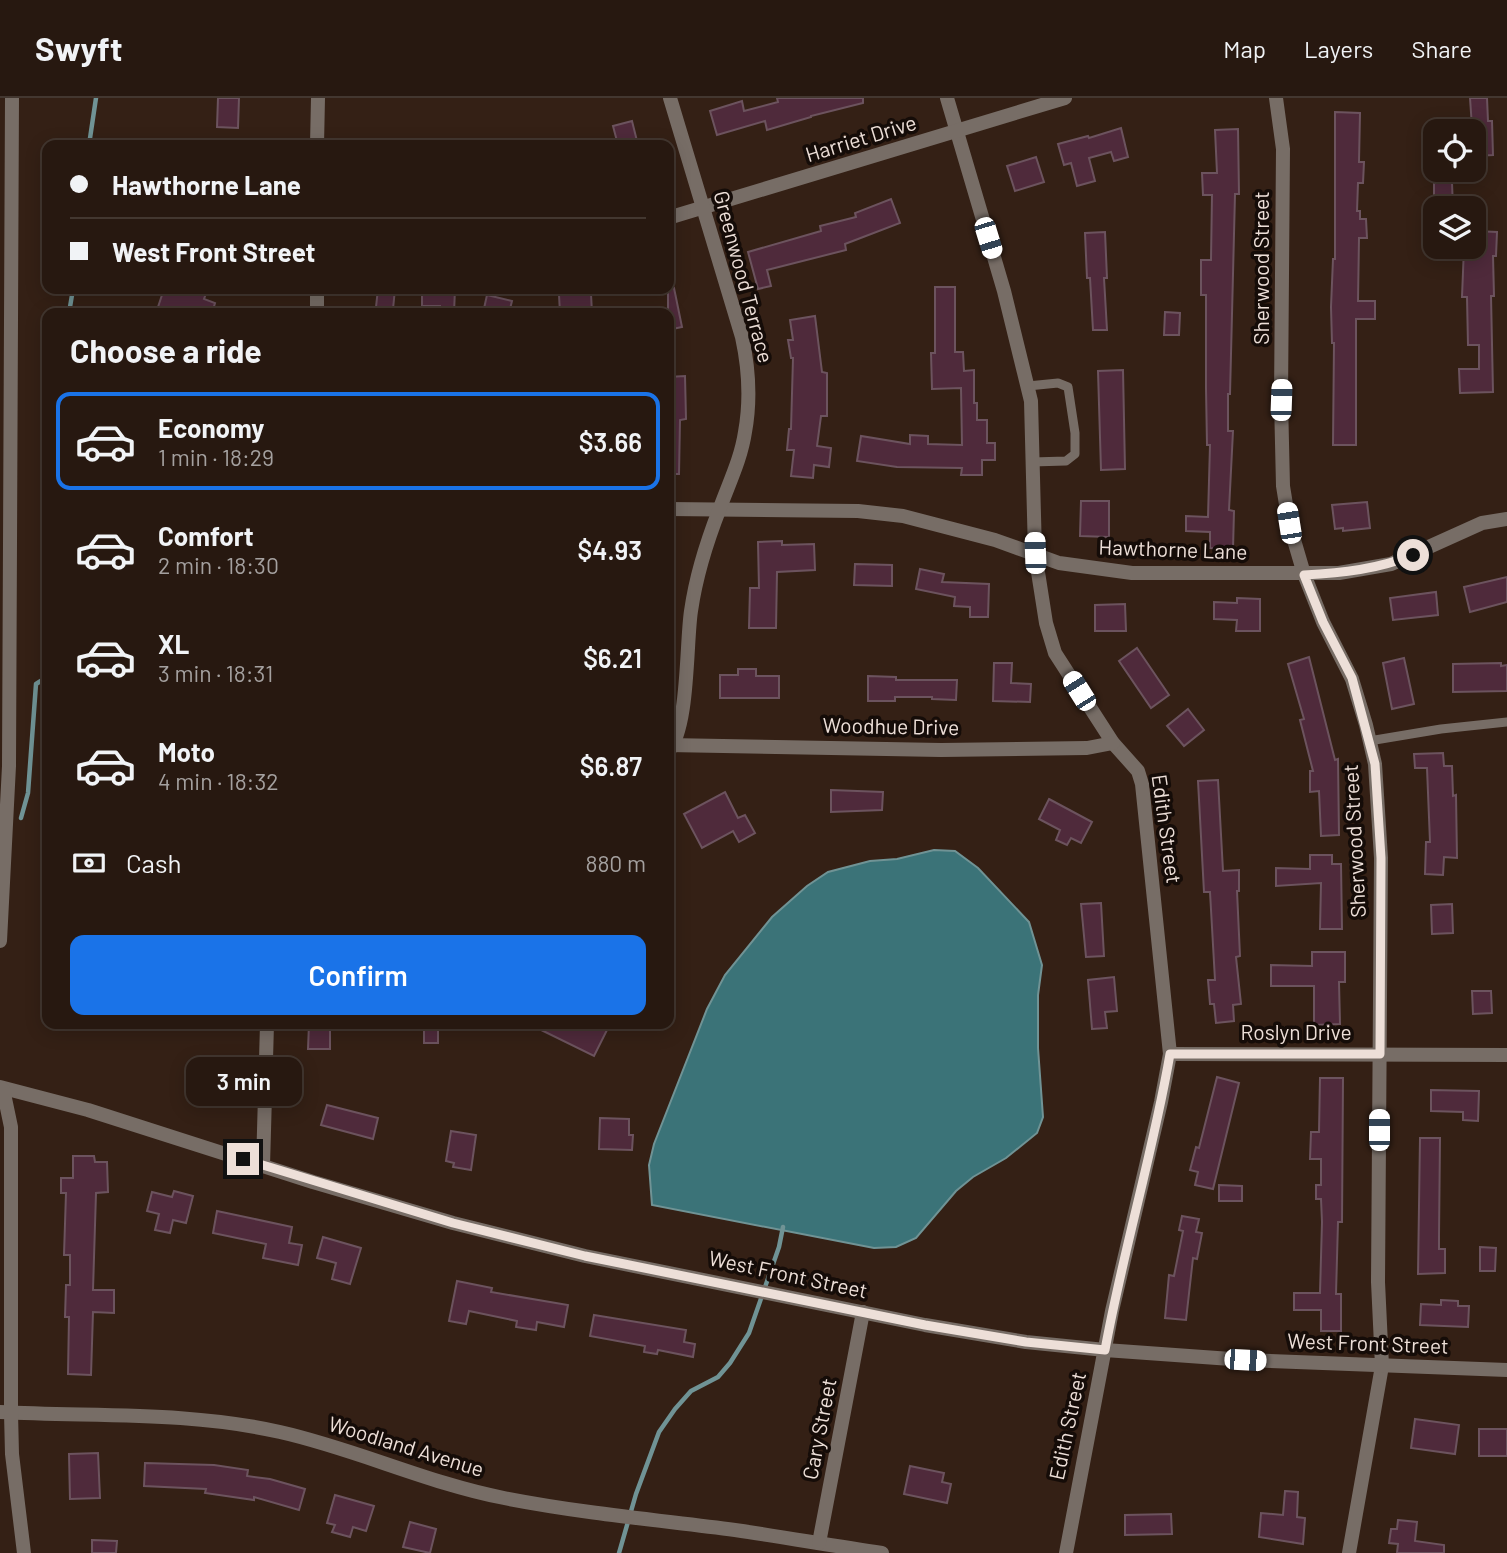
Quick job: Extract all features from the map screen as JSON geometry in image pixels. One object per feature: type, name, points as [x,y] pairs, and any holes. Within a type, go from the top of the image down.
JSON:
[{"type":"street","points":[[0,941],[9,766],[5,354],[12,98]]},
{"type":"street","points":[[317,140],[318,98]]},
{"type":"street","name":"Greenwood Terrace","points":[[670,98],[741,337],[748,368],[749,404],[739,459],[719,509],[699,573],[691,611],[682,712],[674,735]]},
{"type":"street","name":"Edith Street","points":[[947,98],[1004,291],[1028,386],[1033,420],[1035,553],[1046,623],[1055,653],[1113,743],[1132,761],[1142,784],[1170,1054],[1105,1350],[1066,1553]]},
{"type":"street","name":"Harriet Drive","points":[[674,216],[1065,98]]},
{"type":"street","name":"Sherwood Street","points":[[1276,98],[1283,149],[1283,486],[1289,523],[1304,575],[1323,622],[1352,678],[1369,741],[1375,764],[1381,858],[1378,1282],[1382,1366],[1349,1553]]},
{"type":"street","name":"Hawthorne Lane","points":[[674,509],[858,511],[903,516],[943,525],[1059,563],[1102,570],[1304,575],[1339,573],[1391,564],[1482,523],[1507,520]]},
{"type":"street","name":"Woodhue Drive","points":[[674,747],[954,750],[1087,748],[1113,743]]},
{"type":"street","points":[[263,1166],[267,1029]]},
{"type":"street","name":"Roslyn Drive","points":[[1170,1054],[1507,1055]]},
{"type":"street","points":[[1,1086],[11,1127],[5,1413],[24,1553]]},
{"type":"street","name":"West Front Street","points":[[1,1086],[88,1110],[453,1223],[585,1256],[863,1312],[1026,1342],[1105,1350],[1382,1366],[1507,1370]]},
{"type":"street","name":"Cary Street","points":[[818,1548],[863,1312]]},
{"type":"street","name":"Woodland Avenue","points":[[5,1413],[147,1415],[212,1421],[279,1432],[335,1446],[447,1485],[501,1497],[560,1508],[735,1530],[818,1548],[882,1553]]},
{"type":"lane","points":[[1028,386],[1058,383],[1068,387],[1075,433],[1075,454],[1066,461],[1032,462]]},
{"type":"lane","points":[[1369,741],[1507,722]]},
{"type":"water","points":[[934,850],[955,851],[978,868],[1029,922],[1042,965],[1038,995],[1038,1048],[1043,1117],[1037,1133],[1006,1158],[973,1177],[956,1191],[916,1238],[896,1247],[874,1248],[652,1205],[649,1165],[654,1144],[707,1009],[725,975],[772,917],[807,886],[828,872],[870,861],[897,859]]},
{"type":"building","points":[[218,98],[239,98],[238,128],[217,127]]},
{"type":"building","points":[[777,98],[863,98],[863,103],[767,130],[765,121],[717,135],[710,111],[742,101],[744,111],[778,102]]},
{"type":"building","points":[[1470,98],[1487,98],[1488,121],[1492,121],[1493,155],[1486,155],[1486,119],[1471,119]]},
{"type":"building","points":[[1335,112],[1360,113],[1359,162],[1364,162],[1363,183],[1358,183],[1357,211],[1360,211],[1360,219],[1366,219],[1367,238],[1359,238],[1358,301],[1375,301],[1375,319],[1356,319],[1356,445],[1333,445],[1334,343],[1331,307],[1335,259]]},
{"type":"building","points":[[632,121],[637,140],[617,140],[613,126]]},
{"type":"building","points":[[1121,128],[1128,157],[1114,161],[1111,152],[1089,158],[1095,181],[1077,186],[1071,163],[1064,165],[1058,144]]},
{"type":"building","points":[[1238,129],[1239,194],[1235,194],[1228,394],[1228,431],[1233,431],[1229,510],[1234,511],[1233,549],[1210,548],[1210,532],[1186,531],[1186,516],[1208,517],[1210,445],[1207,445],[1206,295],[1201,295],[1201,260],[1211,260],[1212,195],[1203,195],[1202,173],[1217,173],[1215,130]]},
{"type":"building","points":[[1036,157],[1044,182],[1015,191],[1007,166]]},
{"type":"building","points":[[1434,183],[1452,183],[1453,196],[1434,196]]},
{"type":"building","points":[[891,199],[900,223],[845,244],[846,250],[767,270],[771,286],[758,289],[748,252],[821,231],[820,226],[856,217],[855,213]]},
{"type":"building","points":[[1105,232],[1107,330],[1093,330],[1085,233]]},
{"type":"building","points":[[1486,232],[1497,232],[1496,256],[1493,256],[1494,296],[1491,296],[1493,392],[1460,393],[1459,369],[1479,369],[1479,345],[1468,345],[1467,297],[1462,297],[1464,259],[1486,259]]},
{"type":"building","points":[[935,287],[955,287],[955,352],[963,352],[964,371],[974,370],[977,420],[987,420],[987,443],[995,443],[995,460],[982,460],[982,475],[961,475],[962,468],[897,467],[857,461],[861,436],[910,444],[910,435],[928,436],[928,444],[962,445],[961,388],[932,389]]},
{"type":"building","points":[[674,288],[682,327],[674,329],[674,308],[668,308],[668,294],[674,294]]},
{"type":"building","points":[[162,294],[206,294],[204,299],[215,303],[214,308],[158,308]]},
{"type":"building","points":[[377,294],[394,294],[393,308],[376,307]]},
{"type":"building","points":[[422,294],[455,294],[454,308],[422,306]]},
{"type":"building","points":[[591,294],[592,308],[560,308],[559,295]]},
{"type":"building","points":[[487,295],[512,301],[510,308],[484,308]]},
{"type":"building","points":[[1165,312],[1180,313],[1179,335],[1164,335]]},
{"type":"building","points":[[815,316],[822,372],[827,373],[827,416],[821,416],[817,446],[831,448],[829,467],[814,465],[813,478],[791,476],[794,450],[787,450],[791,429],[793,358],[788,340],[793,340],[790,320]]},
{"type":"building","points":[[1123,370],[1125,469],[1101,470],[1098,371]]},
{"type":"building","points":[[685,376],[686,419],[680,420],[679,474],[674,474],[674,377]]},
{"type":"building","points":[[1081,501],[1109,501],[1109,537],[1080,536]]},
{"type":"building","points":[[1367,502],[1370,528],[1343,531],[1343,528],[1335,529],[1332,505]]},
{"type":"building","points":[[782,541],[782,545],[814,544],[815,570],[777,572],[776,628],[749,628],[750,588],[759,588],[758,542]]},
{"type":"building","points":[[855,564],[892,565],[892,586],[854,585]]},
{"type":"building","points":[[920,569],[944,574],[942,582],[989,584],[988,617],[970,617],[970,607],[954,606],[955,597],[916,589]]},
{"type":"building","points":[[1507,577],[1507,602],[1470,612],[1464,587]]},
{"type":"building","points":[[1436,592],[1438,615],[1393,620],[1390,598]]},
{"type":"building","points":[[1237,598],[1260,599],[1260,631],[1236,631],[1237,620],[1214,619],[1214,602],[1237,603]]},
{"type":"building","points":[[1125,604],[1126,631],[1095,631],[1095,605]]},
{"type":"building","points":[[1137,648],[1169,695],[1151,708],[1119,661]]},
{"type":"building","points":[[1309,657],[1335,760],[1338,759],[1339,835],[1321,836],[1319,791],[1310,792],[1310,771],[1313,771],[1300,720],[1304,719],[1288,664]]},
{"type":"building","points":[[1404,658],[1414,704],[1392,709],[1383,663]]},
{"type":"building","points":[[994,663],[1012,663],[1011,683],[1031,684],[1030,702],[993,701]]},
{"type":"building","points":[[1501,663],[1501,666],[1507,665],[1507,691],[1453,692],[1453,664]]},
{"type":"building","points":[[738,669],[756,669],[756,676],[779,676],[779,698],[720,698],[720,675],[738,675]]},
{"type":"building","points":[[868,676],[896,677],[896,680],[957,680],[956,700],[895,697],[895,701],[868,701]]},
{"type":"building","points":[[1188,709],[1204,730],[1184,746],[1167,726]]},
{"type":"building","points":[[1443,753],[1444,766],[1452,766],[1453,796],[1456,795],[1457,858],[1444,857],[1443,875],[1425,874],[1426,842],[1430,842],[1427,768],[1415,768],[1414,754]]},
{"type":"building","points":[[1218,780],[1223,871],[1239,870],[1237,891],[1240,956],[1236,957],[1241,1004],[1233,1005],[1234,1021],[1216,1023],[1214,1004],[1210,1004],[1208,980],[1215,980],[1210,892],[1204,892],[1198,781]]},
{"type":"building","points":[[831,790],[883,792],[882,810],[831,812]]},
{"type":"building","points":[[725,792],[738,818],[745,815],[755,833],[739,842],[733,831],[702,848],[684,814]]},
{"type":"building","points":[[1049,799],[1092,822],[1081,843],[1071,838],[1067,845],[1056,840],[1060,830],[1039,819]]},
{"type":"building","points":[[1310,855],[1332,855],[1332,864],[1341,864],[1342,929],[1320,929],[1321,883],[1276,886],[1276,868],[1310,869]]},
{"type":"building","points":[[1101,903],[1104,956],[1086,957],[1081,904]]},
{"type":"building","points":[[1452,904],[1453,933],[1432,934],[1431,905]]},
{"type":"building","points":[[1312,952],[1345,952],[1345,982],[1339,982],[1340,1024],[1314,1025],[1314,986],[1271,986],[1271,965],[1312,966]]},
{"type":"building","points":[[1114,977],[1117,1011],[1105,1012],[1107,1028],[1092,1029],[1088,980]]},
{"type":"building","points":[[1472,991],[1491,991],[1492,1013],[1473,1014]]},
{"type":"building","points":[[309,1029],[330,1029],[330,1049],[308,1049]]},
{"type":"building","points":[[424,1029],[438,1029],[438,1043],[424,1043]]},
{"type":"building","points":[[539,1029],[608,1029],[594,1056]]},
{"type":"building","points":[[1217,1077],[1239,1083],[1213,1189],[1195,1185],[1198,1172],[1190,1170],[1196,1147],[1199,1148]]},
{"type":"building","points":[[1320,1078],[1343,1078],[1342,1222],[1338,1222],[1336,1294],[1341,1294],[1341,1331],[1321,1331],[1321,1310],[1294,1310],[1294,1293],[1320,1293],[1322,1222],[1321,1199],[1316,1199],[1316,1185],[1321,1185],[1321,1159],[1310,1159],[1311,1132],[1319,1132]]},
{"type":"building","points":[[1431,1090],[1479,1091],[1478,1121],[1463,1120],[1463,1112],[1431,1111]]},
{"type":"building","points":[[327,1105],[378,1118],[373,1139],[321,1125]]},
{"type":"building","points":[[600,1118],[629,1119],[629,1135],[633,1135],[632,1150],[599,1149]]},
{"type":"building","points":[[451,1131],[476,1135],[471,1170],[453,1167],[454,1163],[446,1161]]},
{"type":"building","points":[[1420,1138],[1440,1138],[1439,1249],[1445,1249],[1445,1273],[1418,1274]]},
{"type":"building","points":[[73,1156],[94,1156],[95,1162],[107,1162],[108,1192],[96,1193],[93,1290],[114,1290],[114,1313],[93,1312],[91,1375],[68,1374],[69,1317],[65,1317],[66,1285],[70,1285],[70,1255],[64,1255],[66,1193],[61,1193],[61,1178],[73,1178]]},
{"type":"building","points":[[1219,1185],[1242,1186],[1242,1201],[1219,1201]]},
{"type":"building","points":[[174,1191],[193,1196],[186,1223],[173,1220],[170,1233],[155,1230],[159,1214],[147,1211],[152,1192],[172,1197]]},
{"type":"building","points":[[217,1211],[292,1227],[289,1243],[302,1245],[298,1265],[263,1258],[266,1244],[213,1233]]},
{"type":"building","points":[[1182,1216],[1199,1219],[1196,1232],[1202,1233],[1197,1259],[1193,1258],[1186,1320],[1165,1318],[1169,1275],[1174,1276],[1183,1231],[1179,1230]]},
{"type":"building","points":[[323,1237],[361,1248],[350,1284],[332,1279],[336,1263],[317,1258]]},
{"type":"building","points":[[1480,1247],[1496,1248],[1495,1271],[1480,1271]]},
{"type":"building","points":[[457,1281],[492,1288],[491,1292],[568,1305],[564,1327],[537,1322],[536,1330],[516,1327],[517,1321],[469,1311],[466,1324],[449,1321]]},
{"type":"building","points":[[1441,1300],[1458,1301],[1458,1306],[1469,1306],[1468,1327],[1420,1325],[1421,1304],[1441,1305]]},
{"type":"building","points":[[594,1315],[686,1330],[684,1342],[695,1344],[693,1357],[658,1350],[657,1354],[644,1352],[645,1346],[590,1336]]},
{"type":"building","points":[[1415,1419],[1459,1425],[1455,1454],[1411,1448]]},
{"type":"building","points":[[1479,1429],[1507,1429],[1507,1456],[1479,1456]]},
{"type":"building","points":[[98,1453],[100,1498],[70,1499],[69,1454]]},
{"type":"building","points":[[145,1463],[214,1465],[248,1470],[247,1476],[270,1479],[305,1489],[299,1510],[254,1497],[254,1500],[205,1493],[206,1489],[144,1486]]},
{"type":"building","points":[[910,1466],[944,1473],[942,1482],[951,1484],[947,1503],[904,1494]]},
{"type":"building","points":[[1285,1491],[1298,1492],[1297,1517],[1305,1518],[1303,1544],[1259,1537],[1261,1513],[1283,1515]]},
{"type":"building","points":[[335,1495],[374,1506],[366,1531],[353,1527],[350,1537],[332,1532],[335,1525],[327,1523]]},
{"type":"building","points":[[1171,1514],[1172,1534],[1125,1535],[1125,1515]]},
{"type":"building","points":[[1398,1520],[1417,1522],[1415,1541],[1444,1545],[1444,1553],[1397,1553],[1398,1544],[1389,1543],[1391,1529],[1397,1529]]},
{"type":"building","points":[[410,1522],[436,1529],[430,1553],[403,1547]]},
{"type":"building","points":[[92,1540],[117,1541],[116,1553],[92,1553]]},
{"type":"waterway","points":[[90,140],[96,98]]},
{"type":"waterway","points":[[70,308],[72,294]]},
{"type":"waterway","points":[[21,818],[28,793],[36,684],[42,680]]},
{"type":"waterway","points":[[619,1553],[636,1494],[659,1432],[691,1391],[718,1377],[749,1333],[779,1247],[783,1227]]},
{"type":"route","points":[[243,1159],[453,1223],[585,1256],[925,1325],[1026,1342],[1105,1350],[1170,1054],[1380,1054],[1381,858],[1375,764],[1352,678],[1323,622],[1304,575],[1364,569],[1391,564],[1413,555]]}]
